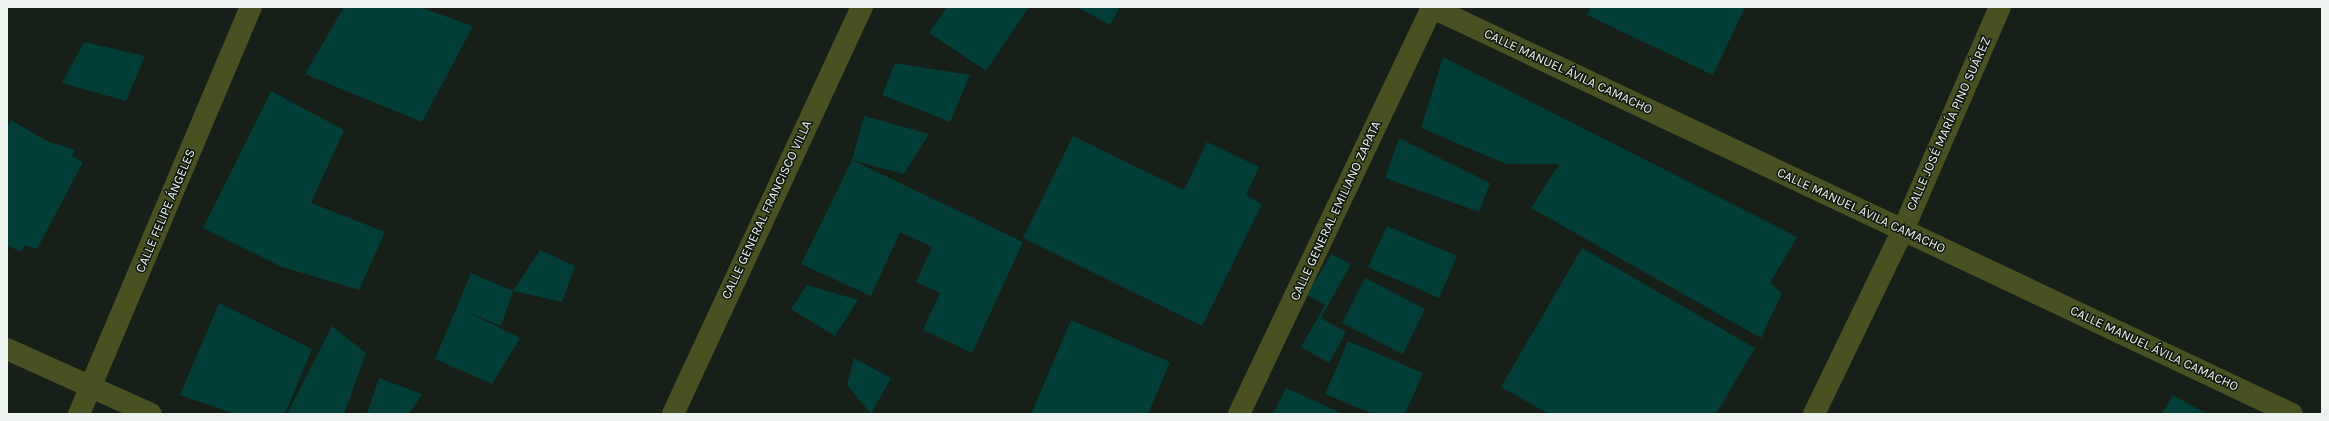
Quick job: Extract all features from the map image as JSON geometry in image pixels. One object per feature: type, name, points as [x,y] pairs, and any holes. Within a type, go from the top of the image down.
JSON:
[{"type":"street","name":"CALLE FELIPE ÁNGELES","points":[[79,414],[92,388],[251,7]]},
{"type":"street","name":"CALLE GENERAL FRANCISCO VILLA","points":[[673,414],[862,7]]},
{"type":"street","name":"CALLE MANUEL ÁVILA CAMACHO","points":[[1431,7],[2292,414]]},
{"type":"street","name":"CALLE GENERAL EMILIANO ZAPATA","points":[[1239,414],[1431,7]]},
{"type":"street","name":"CALLE JOSÉ MARÍA PINO SUÁREZ","points":[[1814,414],[1902,230],[2000,7]]},
{"type":"street","points":[[7,349],[151,414]]},
{"type":"building","points":[[344,7],[419,7],[473,26],[422,122],[305,74]]},
{"type":"building","points":[[947,7],[1029,7],[986,71],[929,33]]},
{"type":"building","points":[[1077,7],[1120,7],[1110,25]]},
{"type":"building","points":[[1591,7],[1745,7],[1713,75],[1587,15]]},
{"type":"building","points":[[84,42],[145,56],[126,101],[62,83]]},
{"type":"building","points":[[1443,57],[1797,237],[1770,283],[1782,293],[1761,338],[1531,208],[1559,164],[1506,164],[1421,128]]},
{"type":"building","points":[[895,63],[970,75],[950,122],[882,95]]},
{"type":"building","points":[[271,91],[344,130],[311,203],[385,232],[359,290],[282,267],[203,228]]},
{"type":"building","points":[[864,116],[929,134],[904,174],[852,160]]},
{"type":"building","points":[[11,120],[47,141],[75,150],[72,156],[83,162],[37,249],[25,245],[21,252],[7,245],[7,127]]},
{"type":"building","points":[[1073,136],[1184,190],[1207,142],[1259,167],[1246,195],[1262,204],[1202,326],[1023,238]]},
{"type":"building","points":[[1399,138],[1490,183],[1479,212],[1385,178]]},
{"type":"building","points":[[852,160],[1023,242],[972,353],[923,330],[940,293],[916,282],[932,247],[900,232],[871,296],[801,264]]},
{"type":"building","points":[[1387,226],[1457,256],[1439,298],[1368,267]]},
{"type":"building","points":[[1582,248],[1755,348],[1716,414],[1549,414],[1501,387]]},
{"type":"building","points":[[540,250],[575,266],[562,302],[513,291]]},
{"type":"building","points":[[1331,254],[1351,264],[1321,318],[1346,332],[1329,363],[1301,347],[1325,305],[1307,295]]},
{"type":"building","points":[[471,273],[513,291],[501,326],[466,311],[520,338],[492,384],[435,359]]},
{"type":"building","points":[[1365,278],[1425,309],[1403,354],[1342,323]]},
{"type":"building","points":[[807,285],[858,300],[835,336],[791,309]]},
{"type":"building","points":[[219,303],[312,349],[285,414],[235,414],[180,395]]},
{"type":"building","points":[[1071,320],[1170,362],[1148,414],[1031,414]]},
{"type":"building","points":[[332,326],[366,353],[344,414],[287,414]]},
{"type":"building","points":[[1348,341],[1423,373],[1405,414],[1373,414],[1325,394]]},
{"type":"building","points":[[854,358],[891,378],[871,414],[847,385]]},
{"type":"building","points":[[379,378],[422,394],[409,414],[367,414]]},
{"type":"building","points":[[1286,388],[1343,414],[1273,414]]},
{"type":"building","points":[[2173,395],[2207,414],[2162,414]]}]
